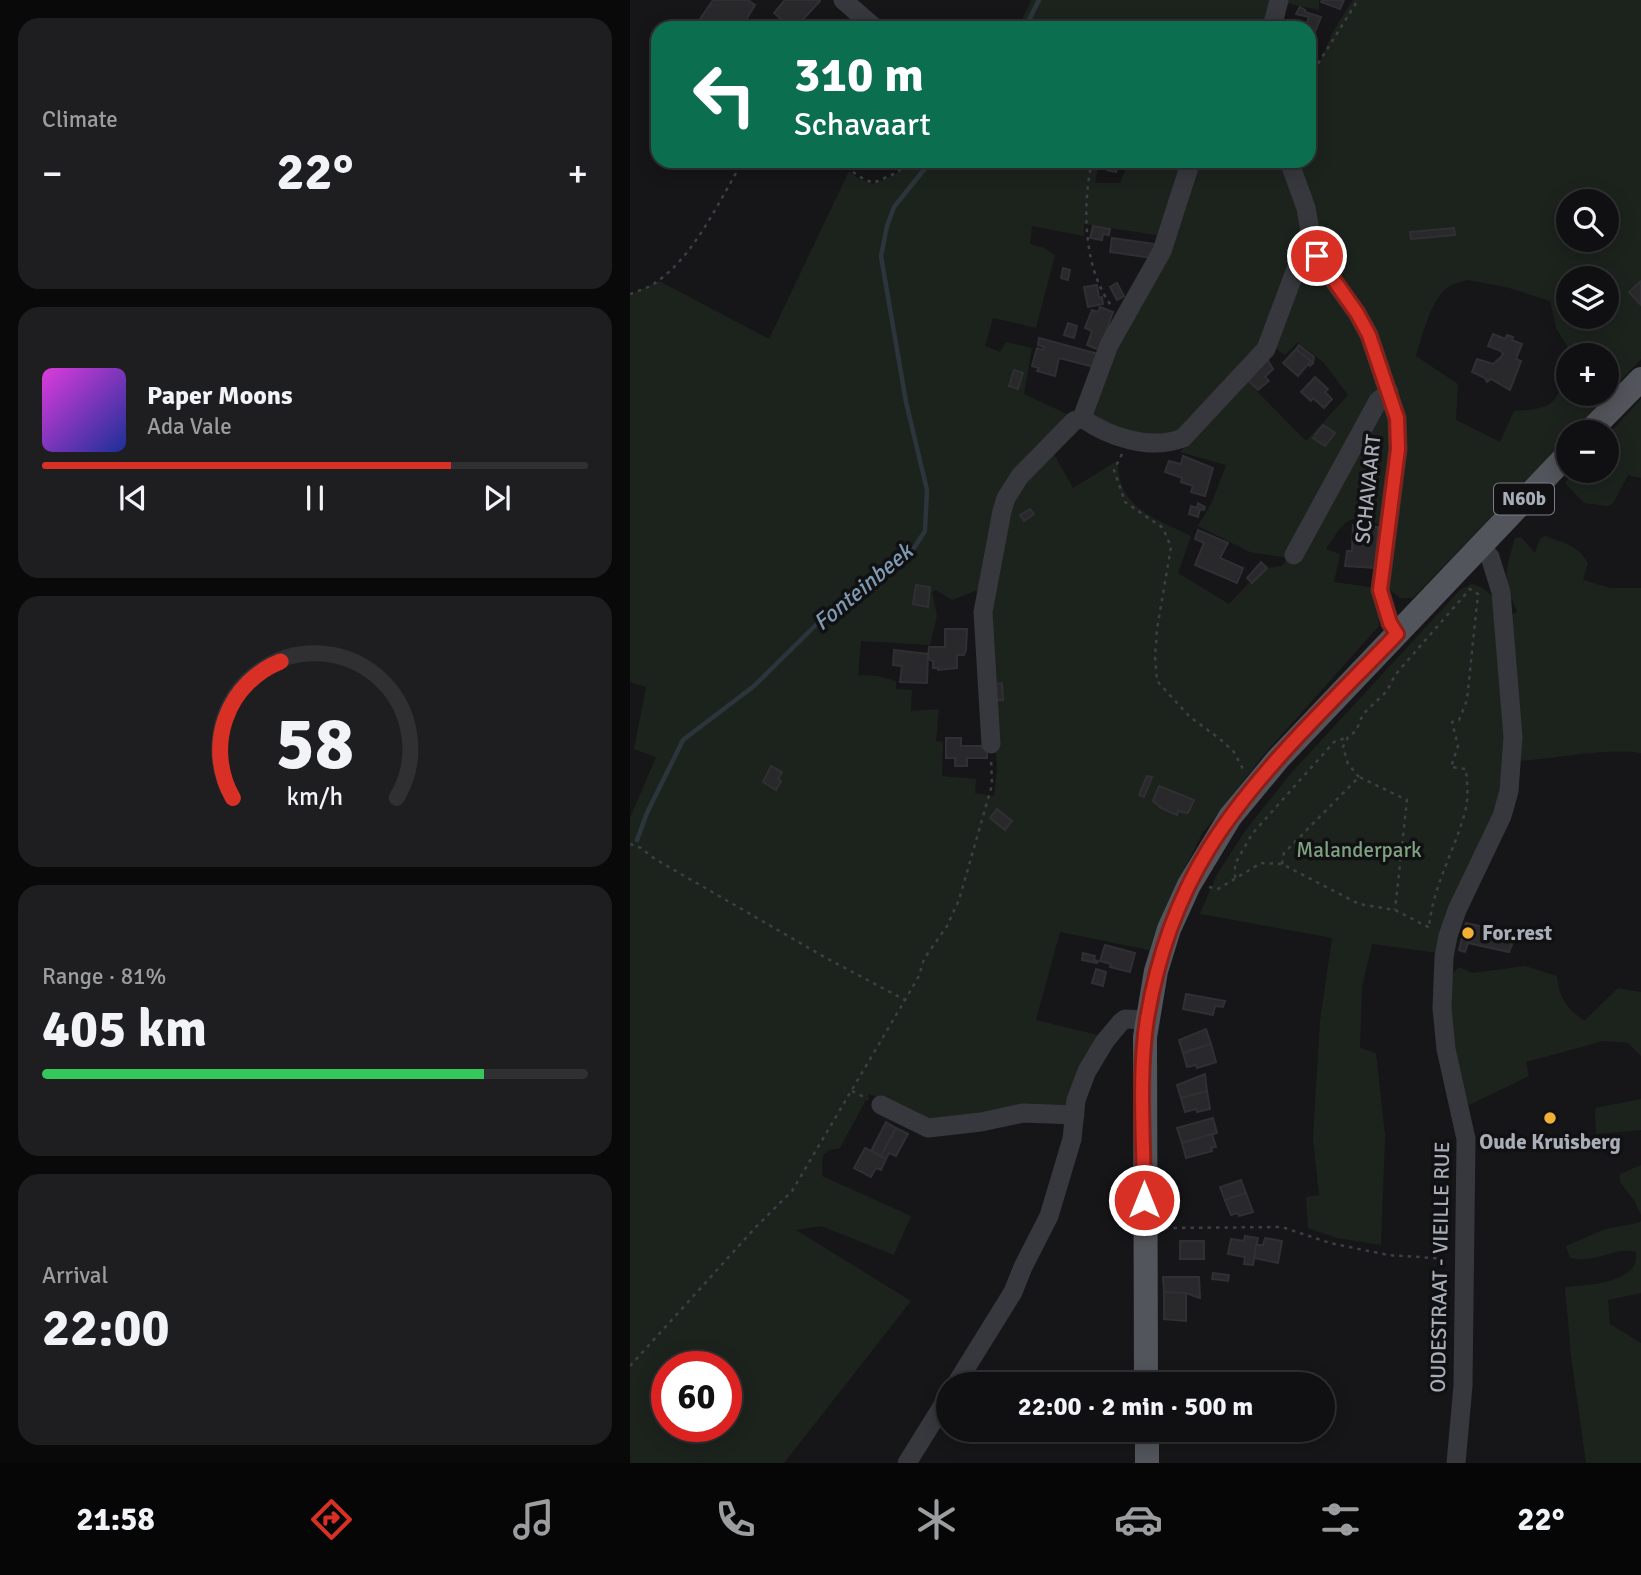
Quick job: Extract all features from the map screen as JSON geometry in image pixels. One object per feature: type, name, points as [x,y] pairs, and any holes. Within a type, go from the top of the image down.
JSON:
[{"type":"main road","points":[[1601,420],[1641,379]]},
{"type":"main road","name":"N60b","points":[[1146,1372],[1144,1081],[1147,1020],[1156,971],[1169,929],[1189,885],[1220,832],[1256,786],[1556,467]]},
{"type":"main road","points":[[1147,1442],[1147,1463]]},
{"type":"street","points":[[843,0],[867,21]]},
{"type":"street","points":[[1274,21],[1279,0]]},
{"type":"street","points":[[991,744],[983,612],[1002,511],[1012,486],[1028,466],[1074,421],[1082,418],[1109,345],[1162,251],[1189,168]]},
{"type":"street","name":"SCHAVAART","points":[[1292,168],[1306,208],[1313,248],[1369,335],[1397,418],[1398,449],[1380,590],[1390,623],[1397,634]]},
{"type":"street","points":[[1082,418],[1127,440],[1165,442],[1183,438],[1266,349],[1297,266],[1306,252],[1313,248]]},
{"type":"street","points":[[1294,555],[1378,401],[1389,392]]},
{"type":"street","name":"OUDESTRAAT - VIEILLE RUE","points":[[1457,1463],[1463,1386],[1466,1139],[1446,1049],[1442,1008],[1444,957],[1457,910],[1502,816],[1509,791],[1513,737],[1501,592],[1490,557],[1481,546]]},
{"type":"street","points":[[963,1372],[1013,1292],[1049,1216],[1065,1165],[1076,1100],[1087,1071],[1113,1028],[1125,1019],[1147,1020]]},
{"type":"street","points":[[881,1105],[928,1128],[981,1122],[1024,1113],[1075,1115]]},
{"type":"street","points":[[907,1463],[936,1416]]},
{"type":"path","points":[[1316,68],[1359,0]]},
{"type":"path","points":[[630,294],[653,285],[690,247],[739,168]]},
{"type":"path","points":[[848,168],[873,183],[901,168]]},
{"type":"path","points":[[1091,168],[1086,203],[1088,245],[1105,297],[1112,307],[1125,316]]},
{"type":"path","points":[[1127,440],[1114,470],[1119,488],[1125,502],[1163,528],[1171,547],[1157,629],[1157,681],[1190,717],[1220,738],[1234,752],[1256,786]]},
{"type":"path","points":[[1235,878],[1234,864],[1252,834],[1296,781],[1334,742],[1356,731],[1363,714],[1387,691],[1395,675],[1470,589],[1478,594],[1467,700],[1459,720],[1452,722],[1458,746],[1451,767],[1466,769],[1468,794],[1465,811],[1432,902],[1429,927]]},
{"type":"path","points":[[1348,737],[1343,747],[1348,764],[1359,777],[1406,800],[1395,910]]},
{"type":"path","points":[[630,1366],[792,1191],[919,976],[924,959],[947,926],[960,901],[992,785],[991,744]]},
{"type":"path","points":[[1282,864],[1284,853],[1359,777]]},
{"type":"path","points":[[630,844],[828,959],[905,1000]]},
{"type":"path","points":[[1189,885],[1218,889],[1261,863],[1282,864],[1359,904],[1395,910],[1448,936]]},
{"type":"path","points":[[1145,1230],[1182,1226],[1282,1227],[1330,1243],[1388,1255],[1464,1260]]},
{"type":"green space","points":[[1031,0],[1319,0],[1319,10],[1286,3],[1282,21],[1021,21]]},
{"type":"green space","points":[[1353,0],[1641,0],[1641,359],[1619,383],[1619,343],[1565,343],[1557,329],[1619,329],[1619,266],[1556,266],[1556,328],[1550,301],[1506,287],[1467,280],[1444,290],[1433,307],[1416,356],[1458,384],[1456,420],[1500,442],[1514,411],[1544,407],[1556,397],[1556,406],[1597,406],[1584,420],[1556,420],[1556,449],[1413,598],[1400,598],[1389,589],[1394,529],[1360,519],[1353,519],[1341,527],[1326,549],[1340,554],[1334,582],[1377,588],[1379,626],[1261,758],[1202,834],[1170,898],[1149,950],[1060,932],[1036,1020],[1102,1036],[1083,1070],[1071,1108],[1032,1108],[931,1122],[869,1094],[840,1148],[829,1150],[823,1155],[822,1176],[911,1216],[894,1255],[821,1226],[796,1230],[911,1301],[784,1463],[630,1463],[630,818],[656,757],[634,749],[646,687],[630,682],[630,295],[659,281],[769,339],[849,171],[857,178],[873,184],[896,174],[902,168],[1098,168],[1095,183],[1120,183],[1126,168],[1185,168],[1162,236],[1084,224],[1084,236],[1032,226],[1030,244],[1055,255],[1036,328],[993,318],[985,346],[1000,352],[1006,342],[1032,348],[1024,394],[1071,416],[1018,473],[1004,494],[996,516],[981,589],[952,600],[936,590],[932,592],[937,616],[930,645],[861,641],[858,675],[878,676],[896,681],[896,689],[912,690],[911,711],[939,709],[936,741],[943,742],[942,776],[976,779],[975,793],[994,796],[997,770],[987,616],[995,554],[1002,521],[1012,494],[1024,475],[1051,449],[1073,488],[1117,461],[1122,485],[1135,505],[1152,517],[1191,536],[1178,573],[1229,604],[1262,569],[1282,566],[1288,558],[1250,552],[1198,526],[1212,502],[1226,465],[1180,452],[1244,378],[1306,441],[1348,395],[1324,363],[1298,342],[1285,355],[1271,345],[1277,341],[1281,332],[1272,324],[1261,351],[1187,430],[1167,439],[1142,440],[1107,430],[1098,425],[1094,418],[1095,401],[1127,326],[1167,253],[1197,168],[1316,168],[1316,70],[1334,30]]},
{"type":"green space","points":[[1641,399],[1641,478],[1628,475],[1614,502],[1608,506],[1584,503],[1565,483],[1619,483],[1619,423]]},
{"type":"green space","name":"Malanderpark","points":[[1545,536],[1569,545],[1584,557],[1588,563],[1583,580],[1610,588],[1641,588],[1641,753],[1608,752],[1510,761],[1481,846],[1444,921],[1438,953],[1372,944],[1362,987],[1360,1048],[1376,1053],[1385,1135],[1381,1245],[1337,1238],[1308,1228],[1306,1197],[1319,1195],[1313,1138],[1320,1021],[1332,938],[1200,914],[1216,876],[1245,831],[1292,772],[1460,590],[1472,584],[1485,589],[1496,602],[1503,619],[1517,612],[1508,591],[1507,578],[1515,538],[1521,537],[1535,553],[1540,538]]},
{"type":"green space","points":[[1525,966],[1557,976],[1564,1002],[1584,1021],[1618,988],[1641,992],[1641,1056],[1628,1043],[1603,1041],[1526,1062],[1529,1076],[1469,1105],[1461,1093],[1452,1062],[1450,976],[1459,967],[1472,973]]},
{"type":"green space","points":[[1641,1099],[1641,1130],[1596,1134],[1595,1108]]},
{"type":"green space","points":[[1641,1165],[1641,1215],[1634,1200],[1620,1182],[1620,1174]]},
{"type":"green space","points":[[1641,1221],[1641,1293],[1608,1300],[1610,1324],[1641,1343],[1641,1463],[1586,1463],[1571,1356],[1565,1287],[1621,1277],[1630,1271],[1635,1263],[1636,1252],[1620,1251],[1580,1259],[1570,1258],[1566,1246],[1605,1229]]},
{"type":"building","points":[[713,0],[748,0],[755,5],[745,21],[699,21]]},
{"type":"building","points":[[785,0],[820,1],[801,21],[783,21],[774,13]]},
{"type":"building","points":[[1344,0],[1340,9],[1321,2]]},
{"type":"building","points":[[1300,7],[1305,12],[1321,17],[1316,30],[1316,21],[1308,21],[1309,17],[1296,14]]},
{"type":"building","points":[[1093,226],[1110,229],[1109,235],[1103,234],[1102,240],[1090,238]]},
{"type":"building","points":[[1454,228],[1455,235],[1411,239],[1410,232]]},
{"type":"building","points":[[1112,238],[1155,244],[1153,258],[1110,252]]},
{"type":"building","points":[[1063,268],[1070,270],[1068,280],[1061,278]]},
{"type":"building","points":[[1641,281],[1641,305],[1629,292]]},
{"type":"building","points":[[1117,283],[1124,296],[1117,300],[1110,287]]},
{"type":"building","points":[[1097,285],[1103,304],[1088,307],[1084,287]]},
{"type":"building","points":[[1100,307],[1113,312],[1099,350],[1087,345],[1092,331],[1085,328],[1092,310],[1098,312]]},
{"type":"building","points":[[1068,323],[1077,326],[1074,338],[1064,335]]},
{"type":"building","points":[[1493,334],[1505,339],[1507,335],[1513,337],[1512,340],[1522,344],[1516,359],[1521,361],[1510,390],[1491,379],[1487,382],[1485,378],[1472,372],[1477,359],[1493,364],[1503,354],[1488,346]]},
{"type":"building","points":[[1039,338],[1098,354],[1094,367],[1059,358],[1055,376],[1037,371],[1039,368],[1032,366],[1037,348],[1043,350],[1044,347],[1038,345]]},
{"type":"building","points":[[1299,345],[1314,357],[1313,363],[1296,349]]},
{"type":"building","points":[[1296,349],[1313,363],[1310,366],[1309,363],[1298,376],[1283,363]]},
{"type":"building","points":[[1266,357],[1273,369],[1265,377],[1269,381],[1258,390],[1245,378]]},
{"type":"building","points":[[1014,370],[1023,373],[1018,389],[1009,386]]},
{"type":"building","points":[[1315,377],[1328,389],[1325,392],[1332,399],[1324,408],[1301,392]]},
{"type":"building","points":[[1323,425],[1335,433],[1325,446],[1313,438]]},
{"type":"building","points":[[1183,456],[1213,468],[1205,496],[1191,492],[1193,486],[1181,482],[1182,478],[1165,472],[1169,461],[1181,464]]},
{"type":"building","points":[[1198,503],[1205,507],[1204,510],[1200,509],[1198,517],[1189,514],[1191,506],[1197,508]]},
{"type":"building","points":[[1030,509],[1034,514],[1024,521],[1020,515]]},
{"type":"building","points":[[1353,525],[1378,527],[1376,568],[1345,566],[1347,551],[1352,551]]},
{"type":"building","points":[[1198,530],[1228,543],[1220,558],[1243,568],[1237,583],[1195,565],[1204,543],[1195,539]]},
{"type":"building","points":[[1261,562],[1267,568],[1252,583],[1247,578]]},
{"type":"building","points":[[916,585],[930,587],[928,607],[913,604]]},
{"type":"building","points":[[945,629],[967,629],[966,650],[964,655],[957,655],[957,668],[938,670],[933,668],[933,661],[928,656],[929,647],[945,647]]},
{"type":"building","points":[[894,650],[928,654],[927,683],[900,682],[902,666],[893,665]]},
{"type":"building","points":[[1002,683],[1003,700],[995,700],[994,684]]},
{"type":"building","points":[[946,738],[961,738],[961,746],[987,746],[987,758],[967,758],[967,766],[955,766],[955,758],[946,758]]},
{"type":"building","points":[[771,766],[782,772],[776,790],[763,782]]},
{"type":"building","points":[[1147,776],[1152,777],[1144,797],[1139,795]]},
{"type":"building","points":[[1159,786],[1194,800],[1188,813],[1178,811],[1177,815],[1153,801]]},
{"type":"building","points":[[997,809],[1012,821],[1005,830],[990,818]]},
{"type":"building","points":[[1466,923],[1516,934],[1509,952],[1468,943],[1465,952],[1459,950]]},
{"type":"building","points":[[1105,945],[1135,953],[1130,972],[1110,967],[1111,964],[1100,961]]},
{"type":"building","points":[[1083,953],[1095,956],[1097,963],[1082,960]]},
{"type":"building","points":[[1096,969],[1106,972],[1103,986],[1092,983]]},
{"type":"building","points":[[1186,994],[1225,1001],[1223,1007],[1215,1006],[1213,1015],[1183,1009]]},
{"type":"building","points":[[1206,1029],[1211,1044],[1183,1053],[1179,1040]]},
{"type":"building","points":[[1211,1044],[1216,1062],[1197,1068],[1196,1065],[1187,1067],[1183,1053]]},
{"type":"building","points":[[1205,1074],[1207,1091],[1181,1098],[1177,1085]]},
{"type":"building","points":[[1207,1091],[1210,1109],[1185,1112],[1181,1098]]},
{"type":"building","points":[[1213,1118],[1217,1133],[1182,1143],[1177,1128]]},
{"type":"building","points":[[886,1122],[896,1128],[881,1156],[871,1151]]},
{"type":"building","points":[[896,1128],[908,1134],[896,1156],[889,1153],[886,1159],[881,1156]]},
{"type":"building","points":[[1212,1134],[1216,1147],[1211,1148],[1212,1151],[1186,1158],[1182,1143]]},
{"type":"building","points":[[865,1148],[886,1159],[881,1170],[876,1168],[871,1177],[854,1168]]},
{"type":"building","points":[[1241,1180],[1246,1193],[1225,1200],[1220,1187]]},
{"type":"building","points":[[1246,1193],[1253,1212],[1231,1215],[1225,1200]]},
{"type":"building","points":[[1245,1236],[1258,1238],[1253,1265],[1244,1264],[1245,1257],[1228,1254],[1231,1239],[1244,1241]]},
{"type":"building","points":[[1265,1238],[1282,1241],[1278,1263],[1254,1258],[1256,1245],[1263,1245]]},
{"type":"building","points":[[1180,1241],[1204,1241],[1204,1259],[1180,1259]]},
{"type":"building","points":[[1213,1273],[1229,1275],[1228,1281],[1212,1279]]},
{"type":"building","points":[[1163,1277],[1199,1277],[1200,1298],[1186,1293],[1164,1292]]},
{"type":"building","points":[[1164,1292],[1186,1293],[1186,1321],[1164,1319]]},
{"type":"waterway","name":"Fonteinbeek","points":[[1028,21],[1039,0]]},
{"type":"waterway","name":"Fonteinbeek","points":[[637,840],[647,813],[683,740],[754,686],[830,611],[912,551],[925,531],[927,490],[906,402],[881,256],[894,207],[925,168]]},
{"type":"place","name":"For.rest","points":[[1468,933]]},
{"type":"place","name":"Oude Kruisberg","points":[[1550,1118]]},
{"type":"route","points":[[1144,1200],[1145,1037],[1156,971],[1169,929],[1189,885],[1230,817],[1279,760],[1397,634],[1390,623],[1380,590],[1398,449],[1397,418],[1369,335],[1317,256]]}]
